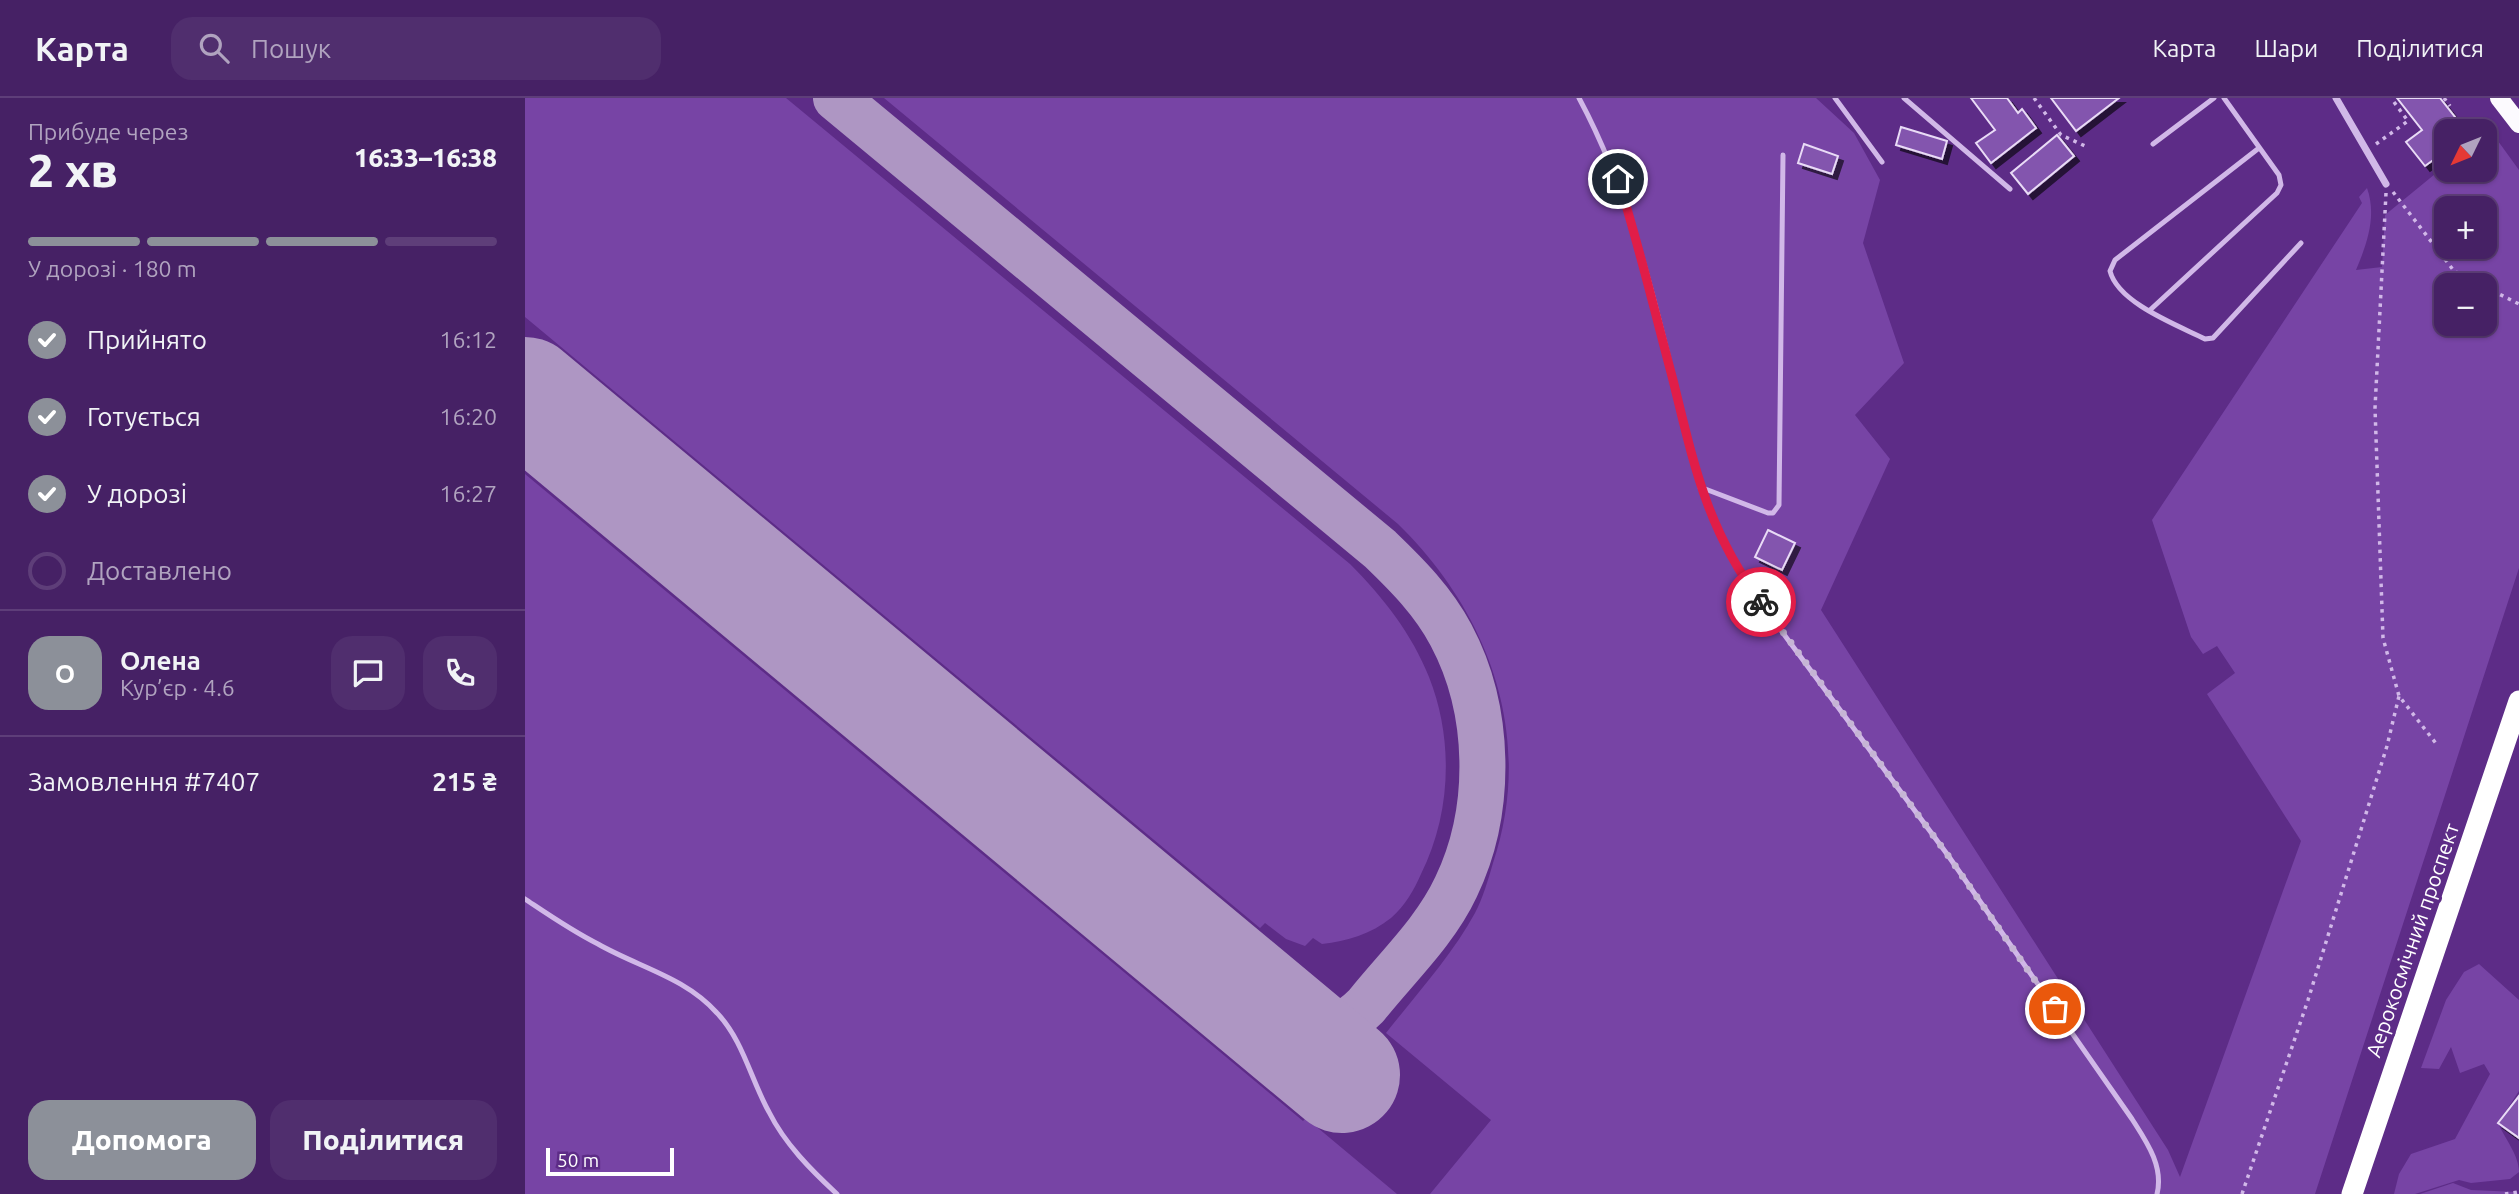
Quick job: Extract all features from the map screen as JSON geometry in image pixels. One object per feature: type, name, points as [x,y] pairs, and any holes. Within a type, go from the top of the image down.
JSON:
[{"type":"highway","name":"Аерокосмічний проспект","points":[[2351,1194],[2519,701]]},
{"type":"main road","points":[[2499,98],[2519,124]]},
{"type":"street","points":[[2336,98],[2386,184]]},
{"type":"lane","points":[[1579,98],[1618,179],[1636,236],[1700,487],[1714,524],[1748,586],[1947,854],[2143,1136],[2154,1156],[2158,1173],[2157,1194]]},
{"type":"lane","points":[[1835,98],[1882,162]]},
{"type":"lane","points":[[1904,98],[2010,189]]},
{"type":"lane","points":[[2153,144],[2214,98]]},
{"type":"lane","points":[[2149,311],[2277,193],[2281,185],[2279,175],[2224,98]]},
{"type":"lane","points":[[2259,148],[2115,260],[2109,271],[2112,281],[2149,311],[2205,339],[2213,338],[2301,243]]},
{"type":"lane","points":[[1700,487],[1768,513],[1777,510],[1779,505],[1783,155]]},
{"type":"lane","points":[[525,899],[599,945],[686,986],[717,1012],[740,1047],[769,1113],[781,1133],[837,1194]]},
{"type":"path","points":[[2034,98],[2061,135],[2085,146]]},
{"type":"path","points":[[2367,151],[2408,121],[2391,98]]},
{"type":"path","points":[[2444,98],[2450,106]]},
{"type":"path","points":[[2386,184],[2458,273]]},
{"type":"path","points":[[2386,184],[2375,408],[2383,638],[2399,695],[2438,746]]},
{"type":"path","points":[[2497,293],[2519,304]]},
{"type":"path","points":[[2242,1194],[2308,1000],[2387,746],[2399,695]]},
{"type":"path","points":[[2504,1194],[2519,1192]]},
{"type":"shaded area","points":[[525,98],[786,98],[1350,564],[1385,603],[1414,646],[1429,677],[1443,726],[1446,777],[1438,827],[1418,880],[1409,898],[1396,913],[1383,924],[1358,936],[1322,944],[1313,938],[1305,946],[1286,939],[1265,923],[1260,928],[525,317]]},
{"type":"shaded area","points":[[884,98],[1816,98],[1854,133],[1880,180],[1863,243],[1904,363],[1855,415],[1890,459],[1821,610],[2168,1150],[2180,1177],[2301,841],[2207,694],[2235,673],[2217,646],[2203,654],[2191,637],[2152,520],[2362,203],[2359,197],[2367,188],[2371,219],[2356,270],[2382,267],[2385,215],[2434,175],[2434,182],[2497,182],[2497,140],[2519,170],[2519,568],[2315,1194],[1430,1194],[1491,1120],[1386,1033],[1445,959],[1478,907],[1505,816],[1509,770],[1506,725],[1496,680],[1480,638],[1458,597],[1430,559],[1398,524]]},
{"type":"shaded area","points":[[525,474],[1303,1121],[1306,1118],[1397,1194],[525,1194]]},
{"type":"shaded area","points":[[2479,964],[2519,1000],[2519,1091],[2498,1123],[2514,1153],[2519,1172],[2510,1179],[2471,1183],[2459,1180],[2415,1194],[2394,1194],[2399,1174],[2411,1154],[2455,1139],[2490,1074],[2484,1064],[2460,1073],[2451,1047],[2439,1069],[2421,1068],[2446,1000],[2464,972]]},
{"type":"shaded area","points":[[2453,1183],[2471,1190],[2518,1194],[2420,1194]]},
{"type":"building","points":[[1971,98],[2007,98],[2018,113],[2022,109],[2036,128],[1991,163],[1976,143],[1995,130]]},
{"type":"building","points":[[2051,98],[2119,98],[2076,131]]},
{"type":"building","points":[[2397,98],[2440,98],[2457,119],[2434,119],[2434,159],[2425,166],[2406,142],[2422,130]]},
{"type":"building","points":[[1901,127],[1947,141],[1942,159],[1896,145]]},
{"type":"building","points":[[2057,135],[2074,156],[2028,194],[2011,173]]},
{"type":"building","points":[[1804,144],[1838,156],[1832,174],[1798,163]]},
{"type":"building","points":[[1768,530],[1795,543],[1782,570],[1755,557]]},
{"type":"building","points":[[2519,1096],[2519,1138],[2498,1123]]},
{"type":"taxiway","points":[[836,98],[1380,549],[1428,600],[1451,635],[1474,695],[1482,760],[1476,826],[1456,887],[1426,934],[1366,1006],[1351,1019],[1322,1029],[1308,1027],[1281,1016],[1251,998]]},
{"type":"runway","points":[[525,395],[1342,1075]]},
{"type":"way so far","points":[[1761,602],[1947,854],[2055,1009]]},
{"type":"route","points":[[1618,179],[1636,236],[1704,500],[1738,569],[1761,602]]}]
